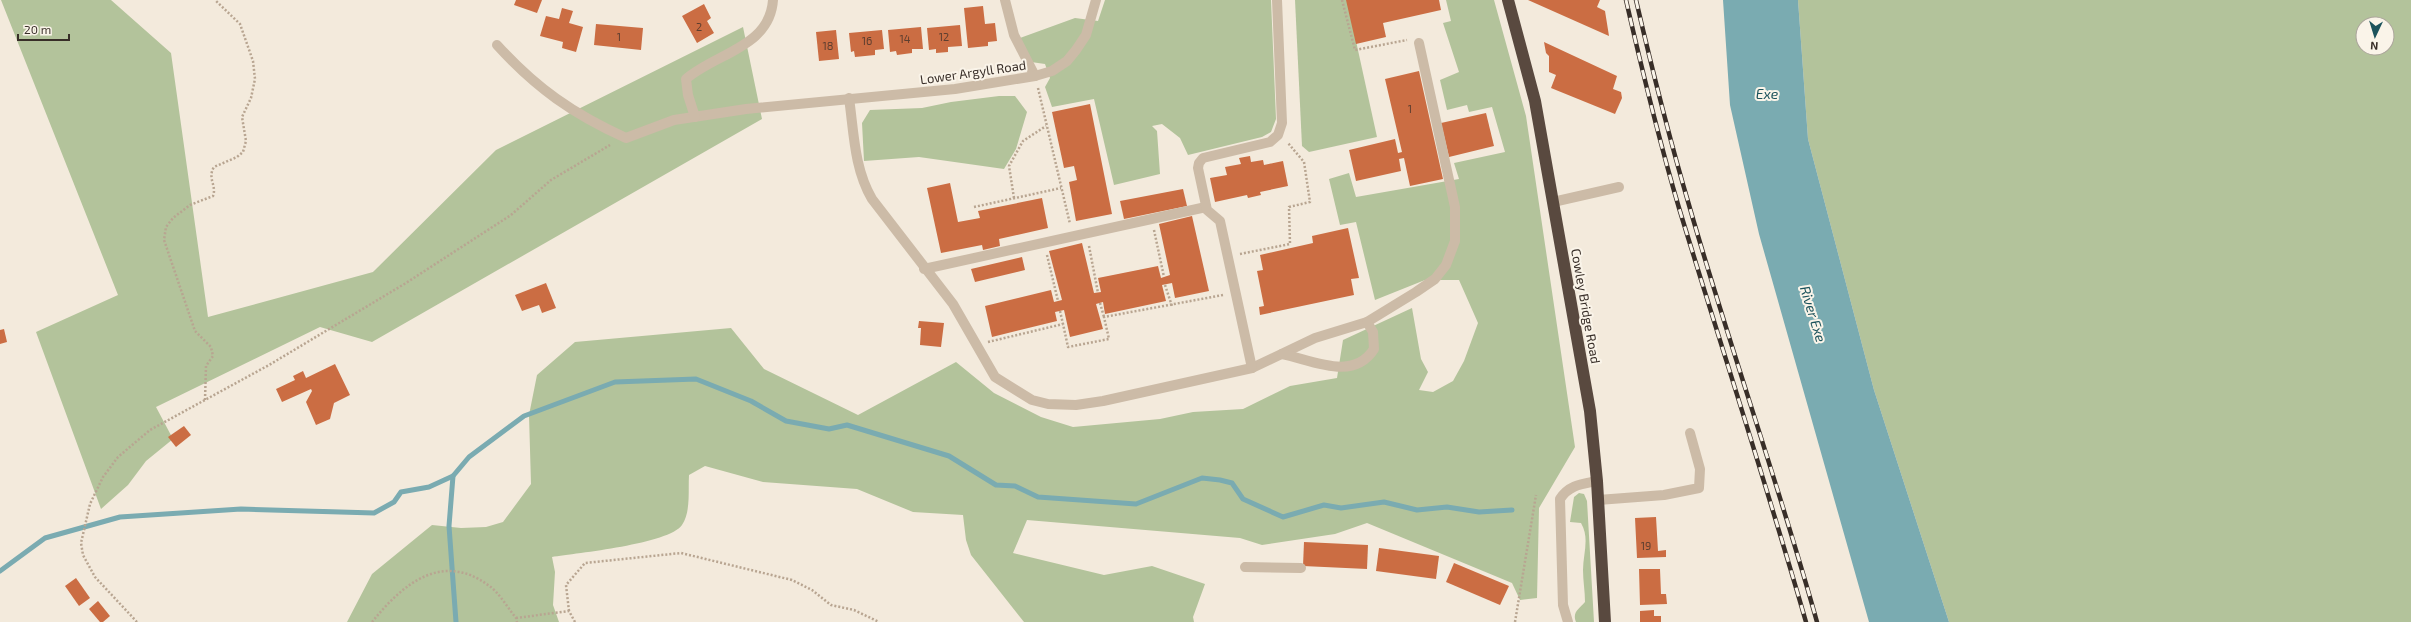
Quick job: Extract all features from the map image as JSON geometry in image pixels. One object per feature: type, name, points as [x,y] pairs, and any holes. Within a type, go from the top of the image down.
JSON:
[{"type":"highway","name":"Cowley Bridge Road","points":[[1508,0],[1535,101],[1589,404],[1597,481],[1605,622]]},
{"type":"street","points":[[695,117],[688,95],[686,79],[702,66],[749,42],[762,30],[768,20],[774,0]]},
{"type":"street","points":[[1005,0],[1014,35],[1035,76]]},
{"type":"street","name":"Lower Argyll Road","points":[[626,138],[674,120],[746,109],[955,89],[1035,76],[1052,71],[1067,61],[1076,50],[1086,35],[1096,0]]},
{"type":"street","points":[[1252,368],[1220,221],[1206,207],[1198,168],[1201,160],[1270,142],[1279,133],[1282,123],[1277,0]]},
{"type":"street","points":[[849,98],[858,166],[864,186],[924,269],[953,304],[995,377],[1017,392],[1048,404],[1076,405],[1103,401],[1252,368],[1315,338],[1367,322],[1435,279],[1446,265],[1454,241],[1455,207],[1453,192],[1419,43]]},
{"type":"street","points":[[497,45],[522,74],[546,92],[568,107],[626,138]]},
{"type":"street","points":[[1553,202],[1618,187]]},
{"type":"street","points":[[924,269],[1206,207]]},
{"type":"street","points":[[1282,354],[1335,367],[1356,365],[1364,361],[1374,349],[1373,332],[1367,322]]},
{"type":"street","points":[[1598,500],[1664,495],[1699,488],[1700,469],[1690,432]]},
{"type":"street","points":[[1568,622],[1563,605],[1560,499],[1564,492],[1573,486],[1597,481]]},
{"type":"street","points":[[1245,567],[1301,568]]},
{"type":"path","points":[[204,400],[206,366],[213,356],[211,348],[195,331],[164,240],[166,227],[173,218],[190,205],[213,196],[214,192],[211,176],[214,167],[241,155],[245,146],[242,116],[254,90],[253,61],[240,24],[215,0]]},
{"type":"path","points":[[1342,0],[1355,50],[1416,38],[1419,43]]},
{"type":"path","points":[[1035,76],[1073,237]]},
{"type":"path","points":[[1014,198],[1009,166],[1023,141],[1046,126]]},
{"type":"path","points":[[1244,254],[1290,244],[1289,207],[1310,202],[1304,162],[1279,133]]},
{"type":"path","points":[[137,622],[95,577],[83,555],[84,522],[90,504],[103,477],[118,457],[150,430],[269,366],[406,283],[511,215],[551,180],[613,143],[626,138]]},
{"type":"path","points":[[974,207],[1061,188]]},
{"type":"path","points":[[1152,219],[1164,277]]},
{"type":"path","points":[[1089,250],[1098,292]]},
{"type":"path","points":[[1050,265],[1058,301]]},
{"type":"path","points":[[1165,285],[1172,306]]},
{"type":"path","points":[[1104,317],[1172,306],[1235,292]]},
{"type":"path","points":[[1060,311],[1068,347],[1109,339],[1100,303]]},
{"type":"path","points":[[976,345],[1063,324]]},
{"type":"path","points":[[1515,622],[1536,495]]},
{"type":"path","points":[[574,622],[568,611],[566,585],[585,563],[681,553],[792,580],[812,590],[831,605],[854,610],[879,622]]},
{"type":"path","points":[[372,622],[390,600],[416,580],[429,574],[456,570],[465,572],[489,585],[516,618],[517,622]]},
{"type":"path","points":[[516,618],[568,611]]},
{"type":"green space","points":[[1,0],[111,0],[171,53],[208,317],[373,272],[496,150],[743,27],[762,119],[372,342],[320,327],[156,407],[173,439],[146,461],[128,485],[101,509],[36,332],[118,295]]},
{"type":"green space","points":[[1105,0],[1271,0],[1276,119],[1271,132],[1262,137],[1188,155],[1180,138],[1162,124],[1152,126],[1157,131],[1160,174],[1114,185],[1094,99],[1052,107],[1045,87],[1050,78],[1045,64],[1031,62],[1020,38],[1075,18],[1098,21]]},
{"type":"green space","points":[[1295,0],[1347,0],[1377,137],[1309,152],[1302,146]]},
{"type":"green space","points":[[1446,0],[1494,0],[1526,116],[1575,447],[1539,508],[1537,598],[1520,600],[1512,583],[1367,523],[1335,534],[1262,545],[1240,538],[1027,520],[1013,553],[1104,575],[1152,566],[1205,584],[1193,617],[1194,622],[1024,622],[971,555],[966,540],[963,515],[913,512],[857,489],[763,482],[705,466],[689,475],[687,514],[682,525],[674,532],[622,547],[552,557],[555,572],[553,605],[559,622],[347,622],[372,574],[432,525],[461,528],[486,527],[503,522],[531,484],[529,415],[537,375],[575,342],[731,328],[764,369],[858,415],[956,362],[994,393],[1041,417],[1073,427],[1160,419],[1193,412],[1243,409],[1290,386],[1337,378],[1343,340],[1412,308],[1421,359],[1428,372],[1419,390],[1433,392],[1453,381],[1464,361],[1478,323],[1459,280],[1425,280],[1375,300],[1356,222],[1340,225],[1329,179],[1349,173],[1356,197],[1459,179],[1454,163],[1505,152],[1492,107],[1469,112],[1467,105],[1447,110],[1440,80],[1459,72],[1443,23],[1451,21]]},
{"type":"green space","points":[[1798,0],[2411,0],[2411,622],[1949,622],[1874,390],[1808,139]]},
{"type":"green space","points":[[999,96],[1015,96],[1027,112],[1016,149],[1004,169],[919,157],[864,161],[862,123],[870,110],[922,108],[951,102]]},
{"type":"green space","points":[[1579,493],[1584,494],[1587,501],[1594,622],[1576,622],[1575,619],[1577,611],[1585,602],[1583,564],[1586,540],[1585,534],[1581,523],[1570,522],[1574,497]]},
{"type":"water","name":"Exe","points":[[1723,0],[1798,0],[1808,139],[1874,390],[1949,622],[1869,622],[1759,234],[1730,105]]},
{"type":"building","points":[[516,0],[542,0],[537,13],[514,5]]},
{"type":"building","points":[[1346,0],[1439,0],[1441,10],[1383,23],[1386,37],[1356,44]]},
{"type":"building","points":[[1528,0],[1600,0],[1597,7],[1605,11],[1609,36]]},
{"type":"building","points":[[704,4],[711,18],[707,21],[714,33],[697,43],[682,16]]},
{"type":"building","points":[[983,6],[985,24],[995,23],[997,41],[988,42],[988,46],[968,48],[964,8]]},
{"type":"building","points":[[562,8],[573,11],[569,23],[583,27],[576,52],[562,48],[563,42],[540,36],[546,16],[559,19]]},
{"type":"building","points":[[596,24],[643,28],[641,50],[594,45]]},
{"type":"building","points":[[960,25],[962,46],[948,47],[948,52],[936,53],[936,49],[929,50],[927,28]]},
{"type":"building","points":[[921,27],[923,49],[912,49],[912,53],[897,55],[896,51],[890,52],[888,30]]},
{"type":"building","points":[[836,30],[839,59],[819,61],[816,32]]},
{"type":"building","points":[[882,30],[884,49],[875,50],[875,55],[855,57],[854,51],[851,52],[849,33]]},
{"type":"building","points":[[1544,42],[1617,76],[1613,89],[1621,92],[1622,98],[1615,114],[1551,88],[1556,75],[1549,72],[1549,56],[1546,53]]},
{"type":"building","points":[[1419,71],[1443,179],[1410,186],[1404,158],[1399,159],[1401,171],[1356,181],[1349,150],[1395,139],[1398,153],[1402,152],[1385,79]]},
{"type":"building","points":[[1090,104],[1112,214],[1076,221],[1069,182],[1077,180],[1074,166],[1064,168],[1052,112]]},
{"type":"building","points":[[1486,113],[1494,146],[1449,157],[1441,123]]},
{"type":"building","points":[[1250,156],[1251,162],[1263,160],[1264,165],[1283,161],[1288,186],[1260,192],[1261,195],[1248,198],[1247,195],[1215,202],[1210,178],[1227,175],[1225,167],[1241,164],[1239,158]]},
{"type":"building","points":[[950,183],[958,222],[980,218],[978,211],[1042,198],[1048,228],[999,239],[1000,246],[983,250],[982,245],[941,253],[927,188]]},
{"type":"building","points":[[1183,189],[1187,206],[1124,219],[1120,201]]},
{"type":"building","points":[[1192,216],[1209,291],[1175,298],[1172,283],[1162,285],[1166,301],[1105,314],[1103,302],[1096,304],[1103,329],[1070,337],[1064,310],[1055,312],[1057,321],[992,337],[985,306],[1051,290],[1054,302],[1062,300],[1049,251],[1082,243],[1094,293],[1101,292],[1098,278],[1158,266],[1161,278],[1170,275],[1159,224]]},
{"type":"building","points":[[1348,228],[1359,278],[1351,279],[1354,295],[1260,315],[1259,307],[1264,306],[1257,271],[1263,270],[1260,255],[1313,243],[1312,236]]},
{"type":"building","points":[[1022,257],[1025,270],[975,282],[971,269]]},
{"type":"building","points":[[546,283],[556,308],[542,313],[539,305],[522,311],[515,295]]},
{"type":"building","points":[[919,321],[944,323],[941,347],[920,345],[921,328],[918,328]]},
{"type":"building","points":[[4,329],[7,342],[0,344],[0,330]]},
{"type":"building","points":[[335,364],[350,395],[334,403],[330,419],[316,425],[306,402],[312,391],[311,389],[282,402],[276,389],[295,380],[293,376],[303,371],[306,378]]},
{"type":"building","points":[[184,426],[191,435],[176,447],[168,437]]},
{"type":"building","points":[[1656,517],[1658,551],[1666,550],[1666,557],[1637,558],[1635,518]]},
{"type":"building","points":[[1304,542],[1368,545],[1367,569],[1303,566]]},
{"type":"building","points":[[1379,548],[1439,556],[1436,579],[1376,571]]},
{"type":"building","points":[[1454,563],[1509,586],[1500,605],[1446,582]]},
{"type":"building","points":[[1639,569],[1660,569],[1661,594],[1666,594],[1667,604],[1640,605]]},
{"type":"building","points":[[76,578],[90,598],[79,606],[65,586]]},
{"type":"building","points":[[98,601],[110,616],[103,622],[100,622],[89,609]]},
{"type":"building","points":[[1654,610],[1654,616],[1661,616],[1661,622],[1640,622],[1640,611]]},
{"type":"waterway","points":[[0,571],[45,538],[120,517],[241,509],[374,513],[394,502],[401,492],[429,487],[453,476],[469,457],[524,416],[615,382],[696,379],[751,401],[786,421],[829,429],[847,425],[949,456],[996,485],[1015,486],[1038,497],[1136,504],[1202,478],[1232,483],[1243,499],[1283,517],[1324,505],[1341,508],[1384,502],[1417,510],[1447,507],[1479,512],[1512,510]]},
{"type":"waterway","points":[[453,476],[449,526],[456,622]]},
{"type":"railway","points":[[1626,0],[1651,105],[1679,208],[1806,622]]},
{"type":"railway","points":[[1636,0],[1661,103],[1704,257],[1786,517],[1817,622]]},
{"type":"water label","name":"River Exe","points":[[1813,314]]}]
